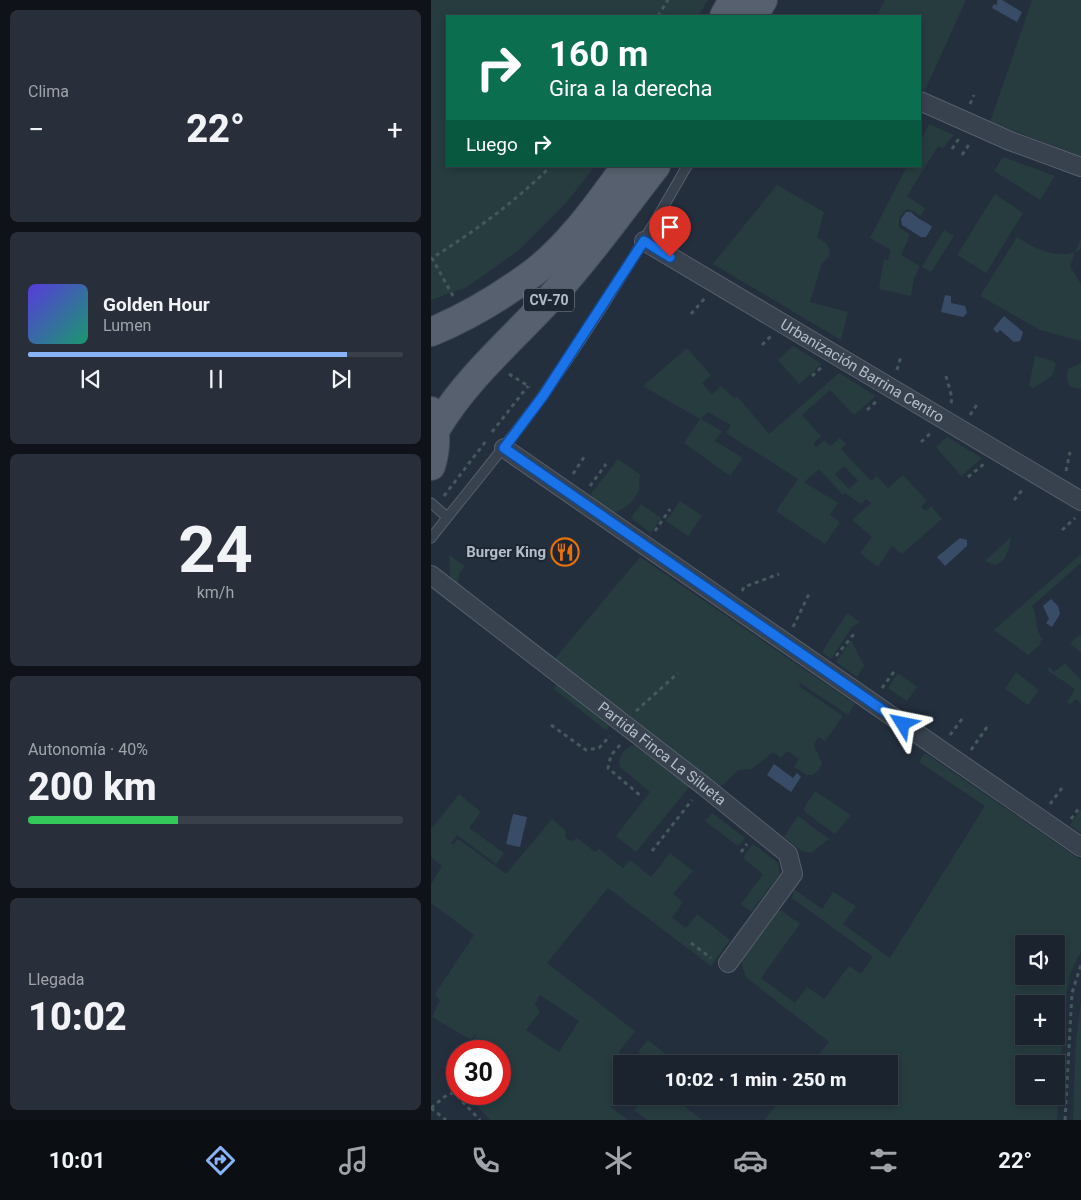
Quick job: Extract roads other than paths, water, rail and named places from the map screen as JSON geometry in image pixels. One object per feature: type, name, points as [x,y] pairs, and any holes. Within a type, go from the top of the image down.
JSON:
[{"type":"main road","points":[[725,15],[733,0]]},
{"type":"main road","points":[[754,15],[763,0]]},
{"type":"main road","name":"CV-70","points":[[431,332],[459,320],[534,272],[574,232],[625,167]]},
{"type":"main road","name":"CV-70","points":[[431,466],[435,451],[433,419],[446,411],[555,293],[655,167]]},
{"type":"street","points":[[921,101],[1010,141],[1081,167]]},
{"type":"street","name":"Urbanización Barrina Centro","points":[[644,241],[942,418],[1079,508]]},
{"type":"street","points":[[504,448],[1081,848]]},
{"type":"street","name":"Partida Finca La Silueta","points":[[431,575],[704,786],[788,854],[793,874],[728,963]]},
{"type":"lane","points":[[431,538],[504,448],[543,396],[644,241],[686,167]]},
{"type":"lane","points":[[433,505],[447,517]]},
{"type":"water","points":[[997,0],[1002,0],[1022,12],[1017,22],[992,8],[994,4],[997,5]]},
{"type":"water","points":[[906,212],[911,212],[932,227],[926,237],[921,237],[902,225],[901,219]]},
{"type":"water","points":[[945,295],[951,296],[951,303],[965,306],[967,313],[963,317],[941,312]]},
{"type":"water","points":[[1004,316],[1023,332],[1020,341],[1014,342],[1000,330],[997,333],[993,329]]},
{"type":"water","points":[[960,538],[967,540],[967,546],[945,566],[937,557]]},
{"type":"water","points":[[1051,599],[1058,606],[1060,614],[1052,627],[1046,623],[1049,619],[1043,606]]},
{"type":"water","points":[[774,764],[793,778],[797,773],[801,777],[791,792],[767,775]]},
{"type":"water","points":[[513,814],[527,817],[520,847],[506,844]]},
{"type":"place","name":"Burger King","points":[[565,552]]}]
